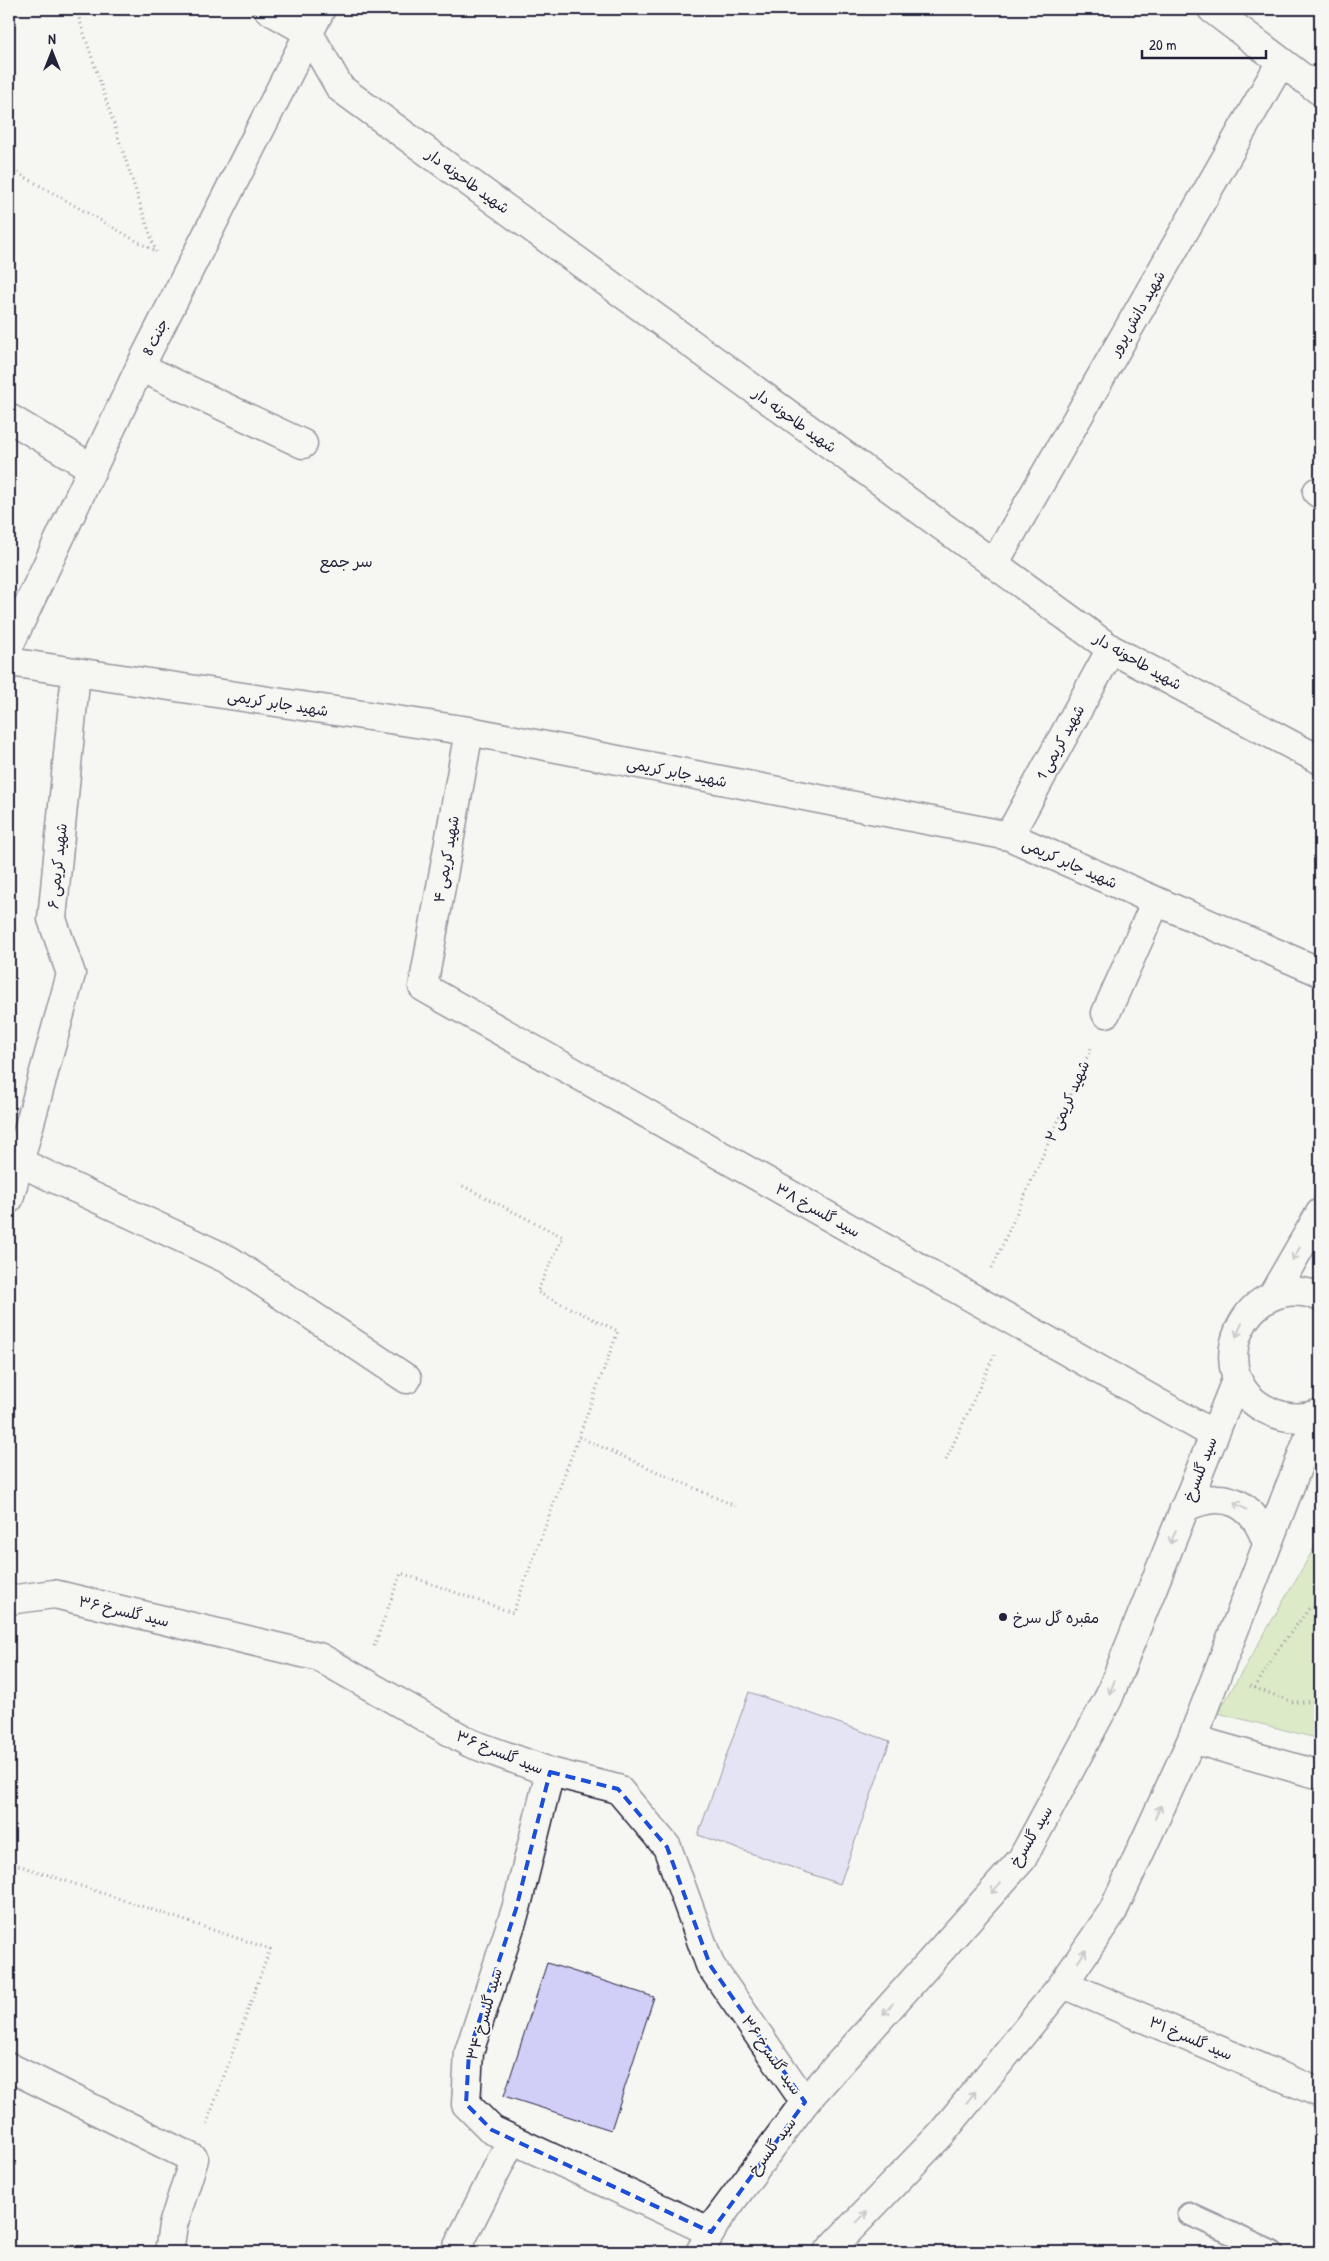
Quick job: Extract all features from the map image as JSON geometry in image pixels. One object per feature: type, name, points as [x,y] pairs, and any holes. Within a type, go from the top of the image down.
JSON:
[{"type":"street","points":[[268,9],[308,32]]},
{"type":"street","name":"جنت 8","points":[[9,646],[140,367],[321,9]]},
{"type":"street","points":[[1212,9],[1320,92]]},
{"type":"street","name":"شهيد طاحونه دار","points":[[308,32],[340,88],[1111,649],[1320,760]]},
{"type":"street","name":"شهید دانش پرور","points":[[994,564],[1281,62]]},
{"type":"street","points":[[140,367],[303,444]]},
{"type":"street","points":[[9,418],[92,468]]},
{"type":"street","name":"شهید کریمی 1","points":[[1009,836],[1111,649]]},
{"type":"street","name":"شهید جابر کریمی","points":[[9,662],[469,731],[1009,836],[1156,902],[1320,972]]},
{"type":"street","name":"شهید کریمی ۶","points":[[9,1199],[70,974],[52,919],[76,672]]},
{"type":"street","name":"شهید کریمی ۴","points":[[422,987],[469,731]]},
{"type":"street","points":[[1106,1013],[1156,902]]},
{"type":"street","name":"سید گلسرخ ۳۸","points":[[422,987],[1213,1434]]},
{"type":"street","points":[[19,1162],[229,1260],[407,1379]]},
{"type":"street","points":[[1272,1296],[1320,1213]]},
{"type":"street","points":[[1319,1414],[1299,1418],[1279,1416],[1262,1408],[1247,1394],[1237,1378],[1232,1359],[1235,1339],[1242,1321],[1255,1307],[1272,1296],[1291,1292],[1311,1293],[1320,1297]]},
{"type":"street","name":"سید گلسرخ","points":[[705,2242],[716,2222],[805,2102],[1022,1859],[1108,1699],[1237,1378]]},
{"type":"street","points":[[828,2252],[942,2133],[1063,1984],[1113,1911],[1192,1739],[1319,1414]]},
{"type":"street","points":[[1184,1508],[1201,1500],[1218,1498],[1236,1502],[1251,1512],[1262,1527],[1267,1544]]},
{"type":"street","name":"سید گلسرخ ۳۶","points":[[9,1600],[54,1594],[319,1657],[470,1743],[550,1772],[618,1789],[667,1847],[710,1965],[805,2102]]},
{"type":"street","points":[[1192,1739],[1320,1775]]},
{"type":"street","name":"سید گلسرخ ۳۴","points":[[550,1772],[516,1909],[469,2052],[466,2104],[492,2130],[705,2242]]},
{"type":"street","name":"سید گلسرخ ۳۱","points":[[1063,1984],[1320,2093]]},
{"type":"street","points":[[9,2067],[194,2159],[173,2225],[169,2252]]},
{"type":"street","points":[[455,2252],[512,2139]]},
{"type":"lane","points":[[1189,2214],[1272,2252]]},
{"type":"path","points":[[76,9],[156,252]]},
{"type":"path","points":[[9,168],[189,270]]},
{"type":"path","name":"شهید کریمی ۲","points":[[977,1300],[1106,1013]]},
{"type":"path","points":[[361,1682],[401,1573],[513,1613],[618,1331],[537,1292],[562,1237],[459,1184]]},
{"type":"path","points":[[946,1460],[1010,1319]]},
{"type":"path","points":[[579,1437],[735,1506]]},
{"type":"path","points":[[1255,1688],[1276,1652],[1309,1609],[1320,1604]]},
{"type":"path","points":[[1217,1672],[1293,1702],[1320,1702]]},
{"type":"path","points":[[9,1862],[270,1949],[194,2159]]},
{"type":"highlighted area","points":[[550,1772],[618,1789],[667,1847],[710,1965],[805,2102],[711,2232],[492,2130],[466,2104],[469,2052],[516,1909]]},
{"type":"green space","points":[[1320,1538],[1320,1739],[1218,1713]]},
{"type":"building","points":[[749,1692],[890,1741],[840,1884],[698,1835]]},
{"type":"building","points":[[547,1963],[654,1997],[611,2130],[504,2096]]},
{"type":"place","name":"مقبره گل سرخ","points":[[1003,1617]]},
{"type":"district","name":"سر جمع","points":[[346,561]]}]
